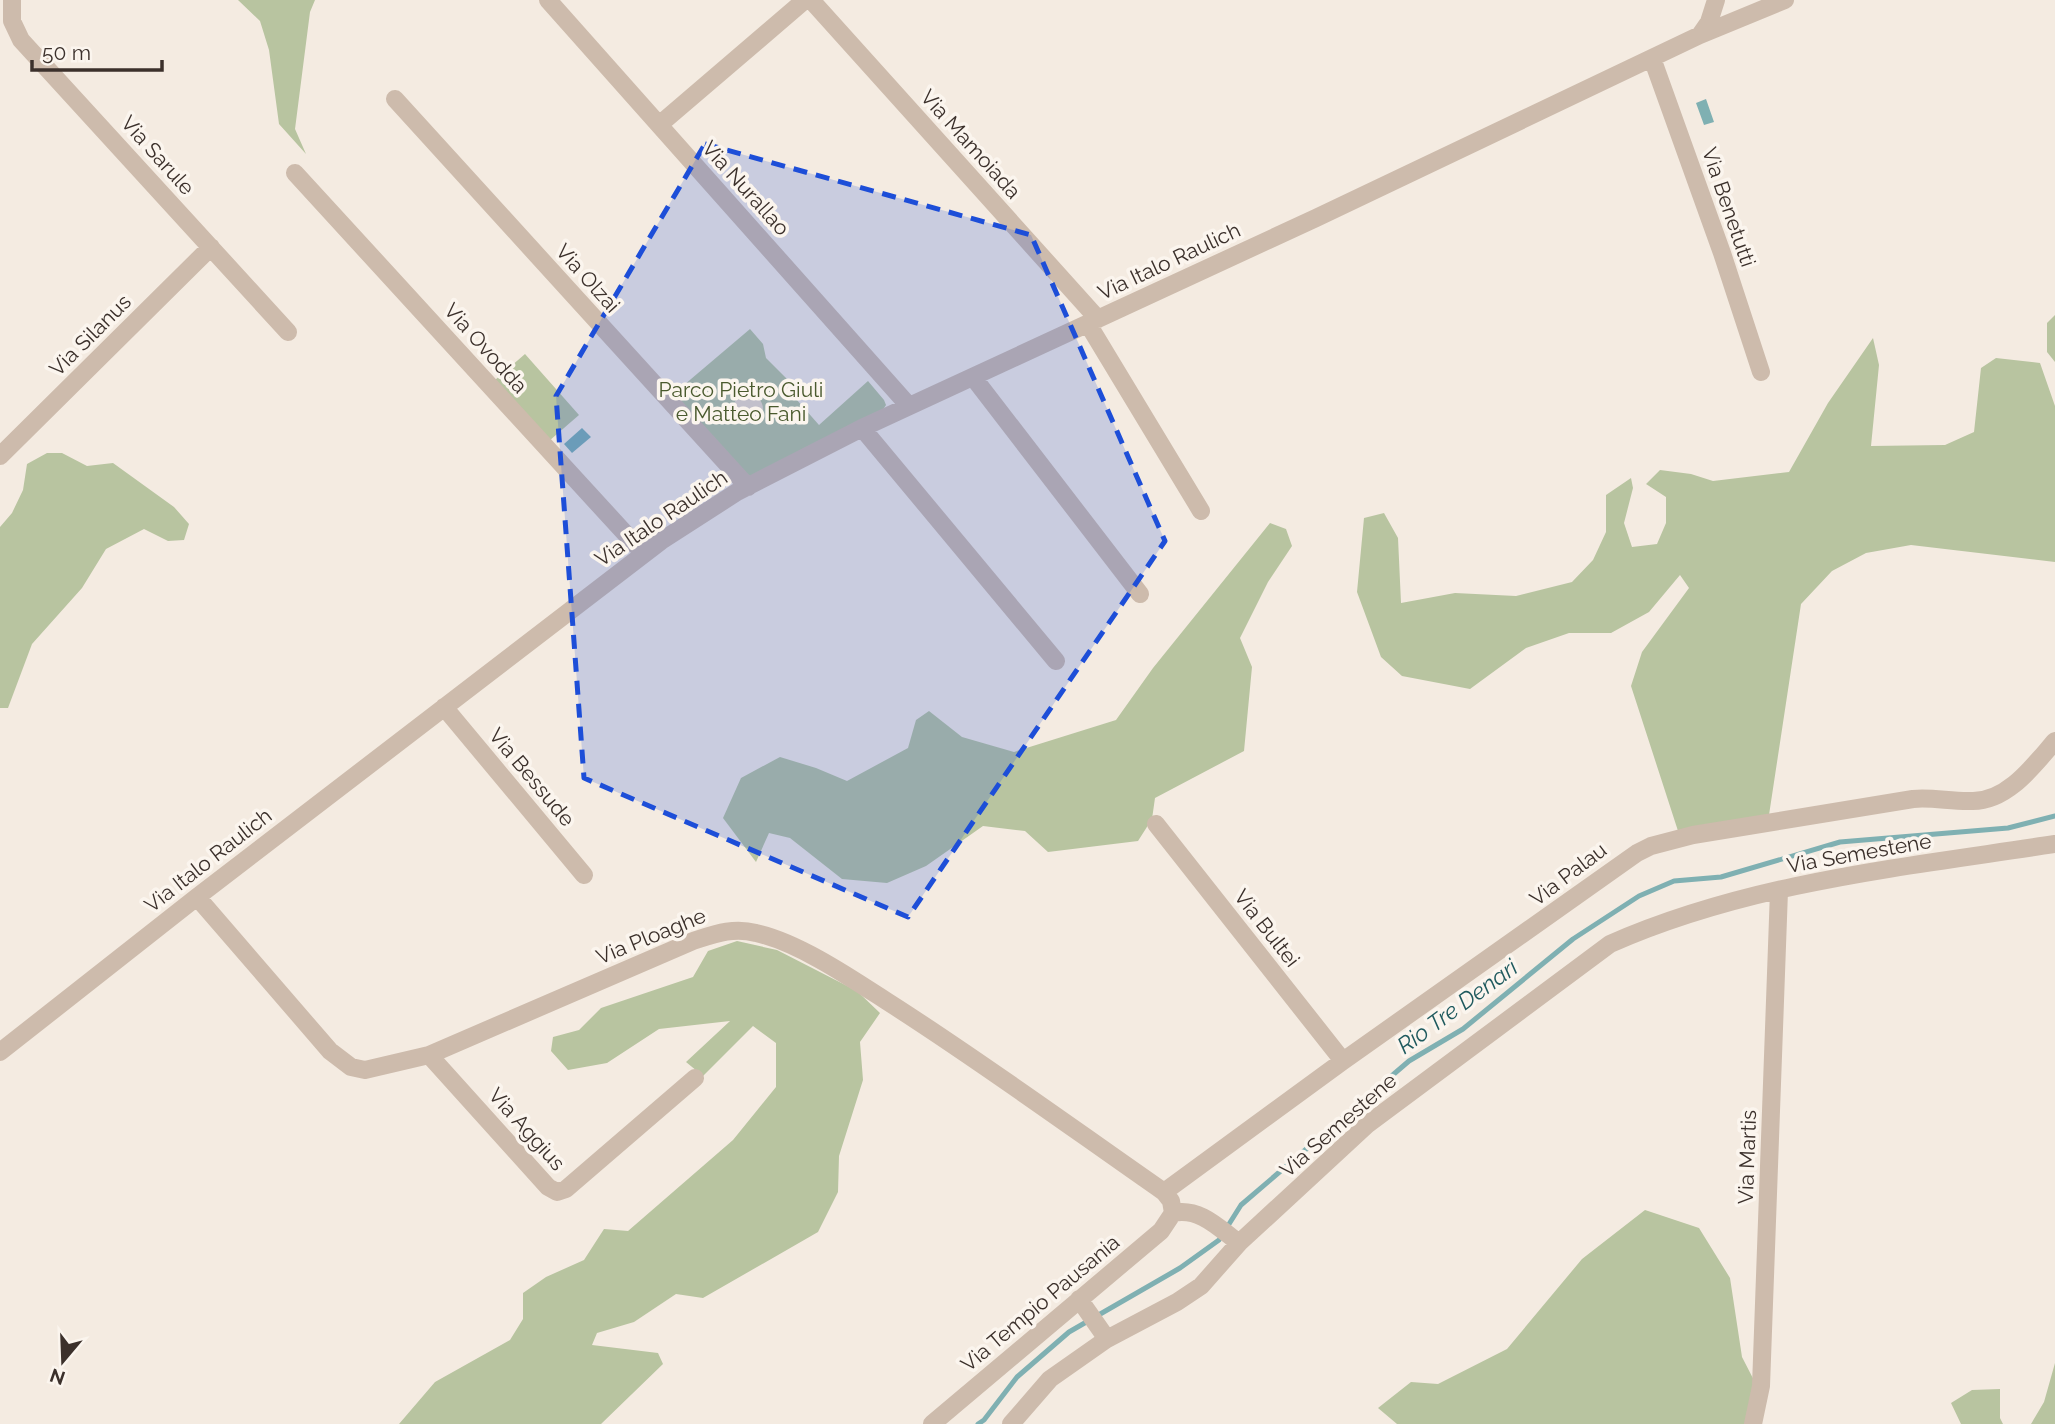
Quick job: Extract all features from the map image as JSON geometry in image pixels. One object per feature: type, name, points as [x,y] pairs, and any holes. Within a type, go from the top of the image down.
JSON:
[{"type":"street","name":"Via Sarule","points":[[12,0],[12,21],[22,40],[288,332]]},
{"type":"street","name":"Via Nurallao","points":[[548,0],[909,406]]},
{"type":"street","points":[[659,125],[805,0]]},
{"type":"street","name":"Via Mamoiada","points":[[811,0],[1093,321],[1201,510]]},
{"type":"street","points":[[1700,35],[1709,22],[1716,0]]},
{"type":"street","name":"Via Italo Raulich","points":[[0,1052],[444,707],[699,515],[862,428],[1700,35],[1786,0]]},
{"type":"street","name":"Via Benetutti","points":[[1652,58],[1723,254],[1761,372]]},
{"type":"street","name":"Via Olzai","points":[[395,99],[748,487]]},
{"type":"street","name":"Via Ovodda","points":[[295,173],[644,554]]},
{"type":"street","name":"Via Silanus","points":[[0,456],[211,247]]},
{"type":"street","points":[[973,377],[1140,594]]},
{"type":"street","points":[[862,428],[1056,661]]},
{"type":"street","name":"Via Bessude","points":[[444,707],[584,875]]},
{"type":"street","name":"Via Palau","points":[[1164,1192],[1343,1061],[1644,849],[1693,835],[1913,799],[1982,801],[2002,792],[2023,776],[2055,741]]},
{"type":"street","name":"Via Bultei","points":[[1156,824],[1343,1061]]},
{"type":"street","name":"Via Semestene","points":[[1011,1424],[1050,1379],[1107,1339],[1193,1292],[1210,1277],[1239,1243],[1368,1124],[1610,944],[1654,925],[1829,878],[2055,844]]},
{"type":"street","name":"Via Martis","points":[[1754,1424],[1761,1386],[1779,891]]},
{"type":"street","name":"Via Ploaghe","points":[[197,897],[330,1051],[345,1064],[365,1070],[429,1055],[693,941],[729,931],[754,932],[815,959],[889,1003],[982,1063],[1164,1192]]},
{"type":"street","name":"Via Aggius","points":[[429,1055],[548,1187],[557,1192],[566,1189],[695,1078]]},
{"type":"street","points":[[1164,1192],[1171,1200],[1173,1213],[1187,1211],[1202,1216],[1239,1243]]},
{"type":"street","name":"Via Tempio Pausania","points":[[932,1424],[1161,1231],[1173,1213]]},
{"type":"street","points":[[1079,1298],[1107,1339]]},
{"type":"highlighted area","points":[[705,144],[1031,235],[1165,541],[908,917],[584,778],[556,396]]},
{"type":"green space","points":[[238,0],[315,0],[310,12],[295,129],[306,154],[279,124],[269,50],[260,21]]},
{"type":"green space","points":[[2055,315],[2055,362],[2047,352],[2047,323]]},
{"type":"green space","name":"Parco Pietro Giuli e Matteo Fani","points":[[750,329],[763,344],[766,358],[787,379],[789,391],[819,425],[868,381],[886,405],[882,411],[747,480],[671,396]]},
{"type":"green space","points":[[1873,338],[1879,365],[1871,446],[1945,445],[1974,432],[1981,368],[1996,358],[2040,363],[2055,406],[2055,562],[1911,545],[1866,553],[1832,571],[1801,604],[1769,815],[1679,834],[1631,686],[1642,652],[1689,588],[1680,575],[1649,612],[1611,633],[1569,633],[1526,648],[1470,689],[1402,676],[1381,657],[1357,592],[1364,518],[1384,513],[1398,538],[1401,603],[1455,593],[1516,596],[1572,582],[1593,560],[1606,532],[1606,495],[1631,478],[1633,488],[1624,523],[1632,547],[1657,544],[1666,523],[1666,497],[1646,484],[1660,470],[1691,474],[1713,481],[1789,472],[1828,403]]},
{"type":"green space","points":[[525,354],[579,415],[549,441],[495,380]]},
{"type":"green space","points":[[47,453],[62,453],[87,466],[113,463],[174,507],[189,524],[184,540],[168,541],[144,529],[106,549],[82,588],[32,644],[8,708],[0,708],[0,527],[12,513],[23,490],[27,464]]},
{"type":"green space","points":[[1270,523],[1286,529],[1292,546],[1268,582],[1240,638],[1252,667],[1244,751],[1155,798],[1152,819],[1138,841],[1048,852],[1025,831],[983,826],[926,866],[887,883],[842,879],[790,838],[769,833],[756,862],[723,818],[741,778],[780,757],[847,781],[908,748],[916,720],[929,711],[962,737],[1014,752],[1116,720],[1153,668]]},
{"type":"green space","points":[[737,941],[777,950],[857,991],[880,1013],[860,1042],[863,1080],[839,1156],[838,1192],[818,1232],[703,1298],[676,1294],[634,1322],[597,1333],[592,1345],[658,1353],[663,1364],[601,1424],[399,1424],[435,1382],[510,1340],[523,1319],[523,1293],[546,1277],[584,1260],[604,1229],[628,1231],[733,1140],[776,1087],[776,1043],[753,1026],[703,1076],[686,1062],[730,1021],[659,1029],[607,1063],[568,1070],[551,1051],[553,1037],[579,1030],[601,1008],[693,977],[708,951]]},
{"type":"green space","points":[[1645,1210],[1699,1228],[1730,1278],[1742,1357],[1760,1392],[1753,1424],[1397,1424],[1378,1408],[1411,1382],[1438,1384],[1507,1349],[1582,1259]]},
{"type":"green space","points":[[2055,1363],[2055,1424],[2031,1424],[2044,1402]]},
{"type":"green space","points":[[2000,1389],[2000,1418],[2003,1424],[1961,1424],[1951,1403],[1972,1390]]},
{"type":"shaded area","points":[[748,394],[759,398],[763,409],[759,420],[748,424],[737,420],[733,409],[737,398]]},
{"type":"water","points":[[1706,99],[1714,122],[1704,125],[1696,103]]},
{"type":"water","points":[[582,428],[591,437],[572,453],[564,444]]},
{"type":"waterway","name":"Rio Tre Denari","points":[[978,1424],[1017,1377],[1069,1332],[1180,1268],[1219,1240],[1241,1205],[1409,1061],[1463,1029],[1573,939],[1639,896],[1674,881],[1721,877],[1840,842],[2008,828],[2055,816]]}]
